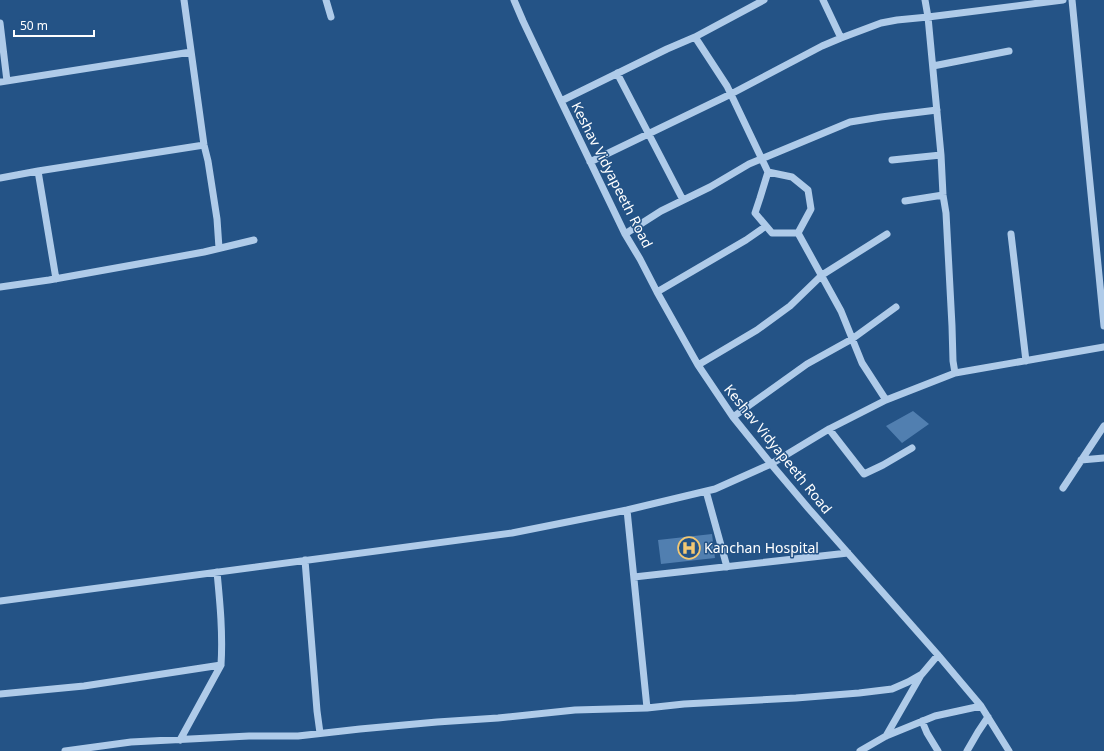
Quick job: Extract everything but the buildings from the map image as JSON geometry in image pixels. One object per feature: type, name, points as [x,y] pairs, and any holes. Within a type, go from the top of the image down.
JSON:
[{"type":"street","points":[[184,0],[220,248]]},
{"type":"street","points":[[326,0],[331,17]]},
{"type":"street","name":"Keshav Vidyapeeth Road","points":[[514,0],[625,234],[698,365],[733,417],[771,464],[981,706],[1009,751]]},
{"type":"street","points":[[561,101],[667,49],[695,37],[764,0]]},
{"type":"street","points":[[823,0],[841,38]]},
{"type":"street","points":[[925,0],[933,66],[943,195],[946,213],[953,361],[955,373]]},
{"type":"street","points":[[590,162],[731,94],[822,46],[881,23],[1014,3],[1063,0]]},
{"type":"street","points":[[1072,0],[1104,326]]},
{"type":"street","points":[[0,23],[3,81],[191,52]]},
{"type":"street","points":[[695,37],[727,86],[768,172],[755,213],[772,233],[798,233]]},
{"type":"street","points":[[933,66],[1009,51]]},
{"type":"street","points":[[617,73],[683,200]]},
{"type":"street","points":[[625,234],[661,211],[710,187],[749,164],[850,122],[937,110]]},
{"type":"street","points":[[0,178],[204,145]]},
{"type":"street","points":[[892,160],[941,155]]},
{"type":"street","points":[[38,171],[56,279]]},
{"type":"street","points":[[768,172],[792,177],[808,190],[810,209],[798,233]]},
{"type":"street","points":[[905,200],[943,195]]},
{"type":"street","points":[[657,292],[746,240],[766,226]]},
{"type":"street","points":[[798,233],[841,311],[862,363],[886,400]]},
{"type":"street","points":[[698,365],[756,330],[790,306],[822,275],[887,234]]},
{"type":"street","points":[[1011,234],[1026,361]]},
{"type":"street","points":[[0,287],[56,279],[204,252],[254,240]]},
{"type":"street","points":[[733,417],[807,364],[852,339],[896,307]]},
{"type":"street","points":[[0,601],[512,534],[627,510],[715,489],[771,464],[829,429],[886,400],[955,373],[1104,347]]},
{"type":"street","points":[[1063,488],[1104,426]]},
{"type":"street","points":[[829,429],[864,474],[884,465],[912,448]]},
{"type":"street","points":[[1081,460],[1104,458]]},
{"type":"street","points":[[706,491],[727,566]]},
{"type":"street","points":[[627,510],[647,708]]},
{"type":"street","points":[[634,577],[848,553]]},
{"type":"street","points":[[305,560],[320,733]]},
{"type":"street","points":[[180,740],[221,664],[222,623],[217,572]]},
{"type":"street","points":[[886,736],[922,674],[938,655]]},
{"type":"street","points":[[0,694],[84,686],[221,664]]},
{"type":"street","points":[[64,751],[131,742],[249,736],[298,736],[574,710],[647,708],[684,704],[859,693],[892,689],[922,674]]},
{"type":"street","points":[[860,751],[886,736],[934,716],[981,706]]},
{"type":"street","points":[[968,751],[974,737],[988,717]]},
{"type":"street","points":[[922,721],[927,733],[938,751]]},
{"type":"place","name":"Kanchan Hospital","points":[[689,548]]}]
